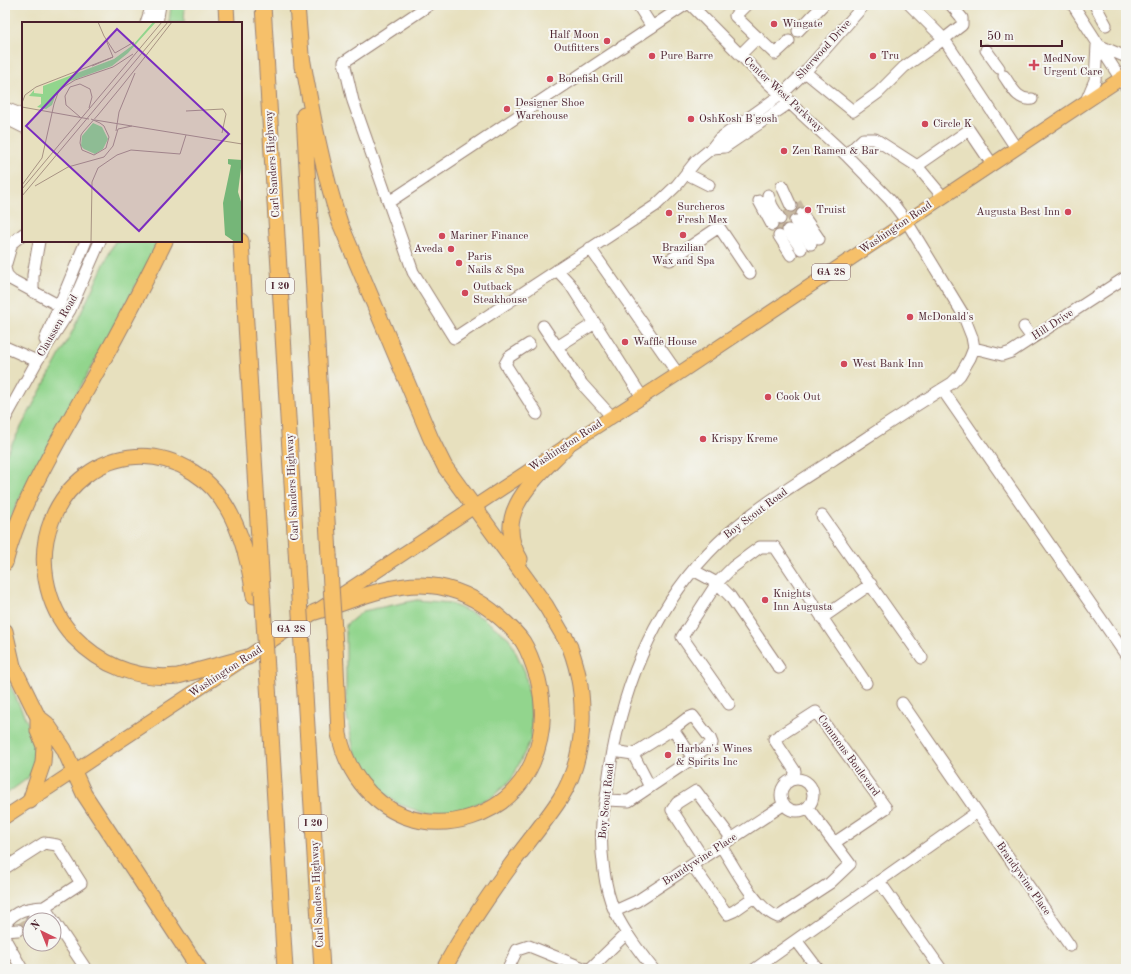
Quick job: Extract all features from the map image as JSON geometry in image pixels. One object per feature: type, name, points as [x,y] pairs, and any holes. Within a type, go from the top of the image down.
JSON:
[{"type":"highway","points":[[217,22],[218,5]]},
{"type":"highway","points":[[226,5],[227,22]]},
{"type":"highway","name":"Carl Sanders Highway","points":[[263,5],[322,969]]},
{"type":"highway","points":[[297,5],[302,57],[314,128],[329,190],[340,223],[439,456],[546,606],[570,647]]},
{"type":"highway","points":[[302,57],[303,101],[330,556],[335,646],[339,734],[342,747],[346,759],[363,786],[384,805],[395,812],[423,821],[448,822],[464,820],[492,808],[515,791],[524,779],[538,749],[542,732],[541,694],[532,659],[523,642],[500,618],[469,596],[440,587],[420,585],[386,590],[315,612]]},
{"type":"highway","points":[[5,563],[11,538],[34,485],[102,363],[164,242]]},
{"type":"highway","points":[[241,242],[258,593],[268,684],[285,969]]},
{"type":"highway","points":[[444,969],[476,914],[561,798],[572,772],[580,740],[582,714],[576,667],[570,647],[550,602],[516,553],[510,532],[512,516],[520,498],[567,446]]},
{"type":"highway","points":[[248,657],[178,676],[166,677],[141,674],[111,666],[87,650],[78,641],[61,621],[53,606],[44,566],[46,532],[57,505],[66,493],[87,474],[106,464],[124,459],[155,458],[172,462],[195,473],[214,491],[224,504],[238,531],[258,593]]},
{"type":"highway","points":[[5,630],[13,666],[38,718],[38,731],[44,746],[43,763],[30,801]]},
{"type":"highway","points":[[38,718],[47,724],[64,750],[84,794],[199,969]]},
{"type":"main road","name":"Washington Road","points":[[5,817],[678,374],[1086,101],[1124,80]]},
{"type":"street","points":[[146,22],[152,5]]},
{"type":"street","points":[[157,22],[160,5]]},
{"type":"street","points":[[429,5],[344,62],[353,101],[389,202],[685,5]]},
{"type":"street","points":[[638,5],[652,27]]},
{"type":"street","name":"Center West Parkway","points":[[691,5],[740,55],[846,155],[890,200],[907,222]]},
{"type":"street","points":[[746,5],[735,16],[775,54],[789,41]]},
{"type":"street","points":[[798,31],[823,5]]},
{"type":"street","name":"Sherwood Drive","points":[[389,202],[413,272],[454,338],[655,206],[687,174],[696,161],[712,148],[719,139],[782,94],[805,72],[864,5]]},
{"type":"street","points":[[910,5],[944,39],[1016,148]]},
{"type":"street","points":[[805,72],[852,111],[878,93],[904,67],[962,25],[962,18],[951,5]]},
{"type":"street","points":[[1073,5],[1097,45],[1124,80]]},
{"type":"street","points":[[1095,5],[1106,25]]},
{"type":"street","points":[[740,55],[758,37]]},
{"type":"street","points":[[1097,45],[1126,57]]},
{"type":"street","points":[[1086,101],[1095,80],[1097,67],[1097,45]]},
{"type":"street","points":[[986,50],[1018,96],[1025,100],[1032,99]]},
{"type":"street","points":[[712,148],[724,147],[791,102]]},
{"type":"street","points":[[5,108],[22,115]]},
{"type":"street","points":[[5,118],[22,126]]},
{"type":"street","points":[[917,166],[969,130],[992,164]]},
{"type":"street","points":[[846,155],[863,139],[875,139],[917,166],[943,197]]},
{"type":"street","points":[[687,174],[709,185]]},
{"type":"street","points":[[773,192],[784,214]]},
{"type":"street","points":[[773,192],[777,203],[784,214]]},
{"type":"street","points":[[773,192],[784,214]]},
{"type":"street","points":[[907,222],[964,314],[972,336],[974,348]]},
{"type":"street","points":[[791,225],[806,247]]},
{"type":"street","points":[[791,225],[806,247]]},
{"type":"street","points":[[791,225],[806,247]]},
{"type":"street","points":[[670,260],[719,227],[750,273]]},
{"type":"street","points":[[22,235],[12,244],[5,267],[7,275],[12,280],[58,305]]},
{"type":"street","points":[[33,292],[33,276],[39,242]]},
{"type":"street","name":"Claussen Road","points":[[37,361],[58,305],[86,242]]},
{"type":"street","name":"Claussen Road","points":[[37,361],[70,310],[100,242]]},
{"type":"street","points":[[590,248],[678,374]]},
{"type":"street","points":[[557,270],[570,284],[642,397]]},
{"type":"street","name":"Hill Drive","points":[[974,348],[1002,354],[1032,338],[1126,277]]},
{"type":"street","points":[[558,347],[595,323]]},
{"type":"street","points":[[543,326],[582,384],[612,417]]},
{"type":"street","points":[[1024,327],[1032,338]]},
{"type":"street","points":[[529,344],[509,357],[505,364],[537,414]]},
{"type":"street","points":[[5,347],[37,361],[5,419]]},
{"type":"street","name":"Boy Scout Road","points":[[653,969],[634,946],[615,911],[606,880],[602,841],[602,823],[612,751],[624,700],[641,653],[663,612],[693,570],[718,542],[763,506],[942,389],[960,375],[974,348]]},
{"type":"street","points":[[942,389],[1126,655]]},
{"type":"street","points":[[822,516],[922,658]]},
{"type":"street","points":[[729,704],[682,637],[717,583],[733,567],[760,548],[775,548],[866,683]]},
{"type":"street","points":[[693,570],[717,583],[730,596],[779,668]]},
{"type":"street","points":[[822,618],[871,584]]},
{"type":"street","name":"Brandywine Place","points":[[902,703],[1070,946]]},
{"type":"street","name":"Commons Boulevard","points":[[794,780],[795,771],[774,739],[816,712],[886,808],[834,843]]},
{"type":"street","points":[[606,800],[628,801],[693,758],[712,743],[710,738],[693,716],[686,719],[633,754],[612,751]]},
{"type":"street","points":[[673,729],[693,758]]},
{"type":"street","points":[[633,754],[650,787]]},
{"type":"street","points":[[800,779],[806,781],[812,787],[814,796],[808,808],[794,812],[783,805],[780,794],[784,785],[790,780],[800,779]]},
{"type":"street","points":[[703,858],[672,810],[677,803],[696,791],[732,839]]},
{"type":"street","name":"Brandywine Place","points":[[615,911],[637,901],[783,805]]},
{"type":"street","points":[[721,846],[754,897],[770,914],[778,917],[830,883],[850,864],[808,808]]},
{"type":"street","points":[[756,969],[977,812]]},
{"type":"street","points":[[5,868],[44,843],[57,846],[81,883],[44,907],[39,912]]},
{"type":"street","points":[[692,865],[727,914],[754,897]]},
{"type":"street","points":[[879,881],[941,969]]},
{"type":"street","points":[[44,907],[48,912]]},
{"type":"street","points":[[5,924],[9,919],[23,909],[44,907]]},
{"type":"street","points":[[5,931],[18,930]]},
{"type":"street","points":[[62,933],[86,969]]},
{"type":"street","points":[[590,969],[627,933]]},
{"type":"street","points":[[5,939],[22,969]]},
{"type":"street","points":[[796,940],[818,969]]},
{"type":"street","points":[[508,969],[517,950],[529,946],[586,969]]},
{"type":"green space","points":[[171,5],[185,5],[184,22],[169,22]]},
{"type":"green space","points":[[115,242],[159,242],[16,505],[5,535],[5,457],[71,334]]},
{"type":"green space","points":[[417,600],[449,603],[481,617],[509,638],[525,672],[532,713],[531,739],[512,779],[492,797],[459,811],[427,814],[398,804],[380,790],[354,751],[346,712],[346,625],[363,611]]},
{"type":"green space","points":[[5,674],[34,737],[38,752],[35,753],[35,759],[38,760],[28,778],[5,795]]},
{"type":"tunnel","points":[[796,203],[802,214]]},
{"type":"tunnel","points":[[787,209],[795,221]]},
{"type":"tunnel","points":[[776,222],[784,233]]},
{"type":"tunnel","points":[[18,930],[22,927]]},
{"type":"place","name":"Wingate","points":[[774,24]]},
{"type":"place","name":"Half Moon Outfitters","points":[[607,41]]},
{"type":"place","name":"Pure Barre","points":[[652,56]]},
{"type":"place","name":"Tru","points":[[873,56]]},
{"type":"place","name":"MedNow Urgent Care","points":[[1034,65]]},
{"type":"place","name":"Bonefish Grill","points":[[550,79]]},
{"type":"place","name":"Designer Shoe Warehouse","points":[[507,109]]},
{"type":"place","name":"OshKosh B'gosh","points":[[691,119]]},
{"type":"place","name":"Circle K","points":[[925,124]]},
{"type":"place","name":"Zen Ramen & Bar","points":[[784,151]]},
{"type":"place","name":"Truist","points":[[808,210]]},
{"type":"place","name":"Augusta Best Inn","points":[[1068,212]]},
{"type":"place","name":"Surcheros Fresh Mex","points":[[669,213]]},
{"type":"place","name":"Brazilian Wax and Spa","points":[[683,235]]},
{"type":"place","name":"Mariner Finance","points":[[442,236]]},
{"type":"place","name":"Aveda","points":[[451,249]]},
{"type":"place","name":"Paris Nails & Spa","points":[[459,263]]},
{"type":"place","name":"Outback Steakhouse","points":[[465,293]]},
{"type":"place","name":"McDonald's","points":[[910,317]]},
{"type":"place","name":"Waffle House","points":[[625,342]]},
{"type":"place","name":"West Bank Inn","points":[[844,364]]},
{"type":"place","name":"Cook Out","points":[[768,397]]},
{"type":"place","name":"Krispy Kreme","points":[[703,439]]},
{"type":"place","name":"Knights Inn Augusta","points":[[765,600]]},
{"type":"place","name":"Harban's Wines & Spirits Inc","points":[[668,755]]}]
